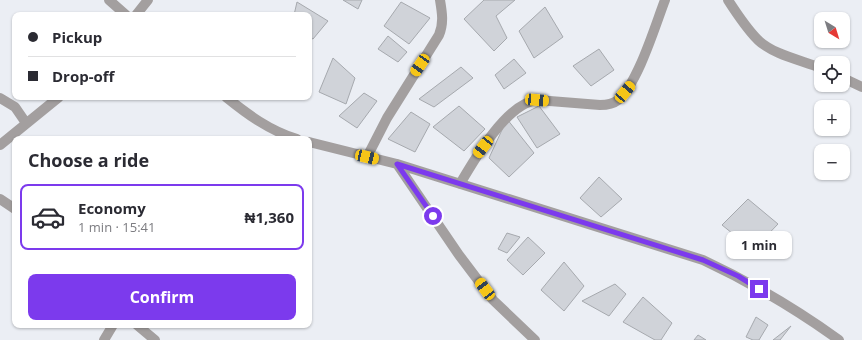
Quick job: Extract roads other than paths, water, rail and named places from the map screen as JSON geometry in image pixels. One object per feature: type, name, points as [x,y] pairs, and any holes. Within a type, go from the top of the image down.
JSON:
[{"type":"street","points":[[109,0],[123,12]]},
{"type":"street","points":[[138,12],[148,0]]},
{"type":"street","points":[[367,157],[387,118],[439,35],[442,27],[440,0]]},
{"type":"street","points":[[460,184],[475,157],[502,124],[523,103],[530,100],[537,100],[609,105],[617,100],[632,83],[665,0]]},
{"type":"street","points":[[728,0],[746,26],[759,41],[774,50],[814,65]]},
{"type":"street","points":[[850,81],[862,86]]},
{"type":"street","points":[[0,98],[15,107],[26,123]]},
{"type":"street","points":[[14,136],[26,123],[55,100]]},
{"type":"street","points":[[230,100],[276,136]]},
{"type":"street","points":[[0,145],[12,138]]},
{"type":"street","points":[[312,143],[397,164],[703,260],[738,276],[839,340]]},
{"type":"street","points":[[397,164],[493,300],[528,338]]},
{"type":"street","points":[[0,199],[12,207]]},
{"type":"street","points":[[104,340],[111,328]]},
{"type":"street","points":[[141,328],[155,340]]}]
